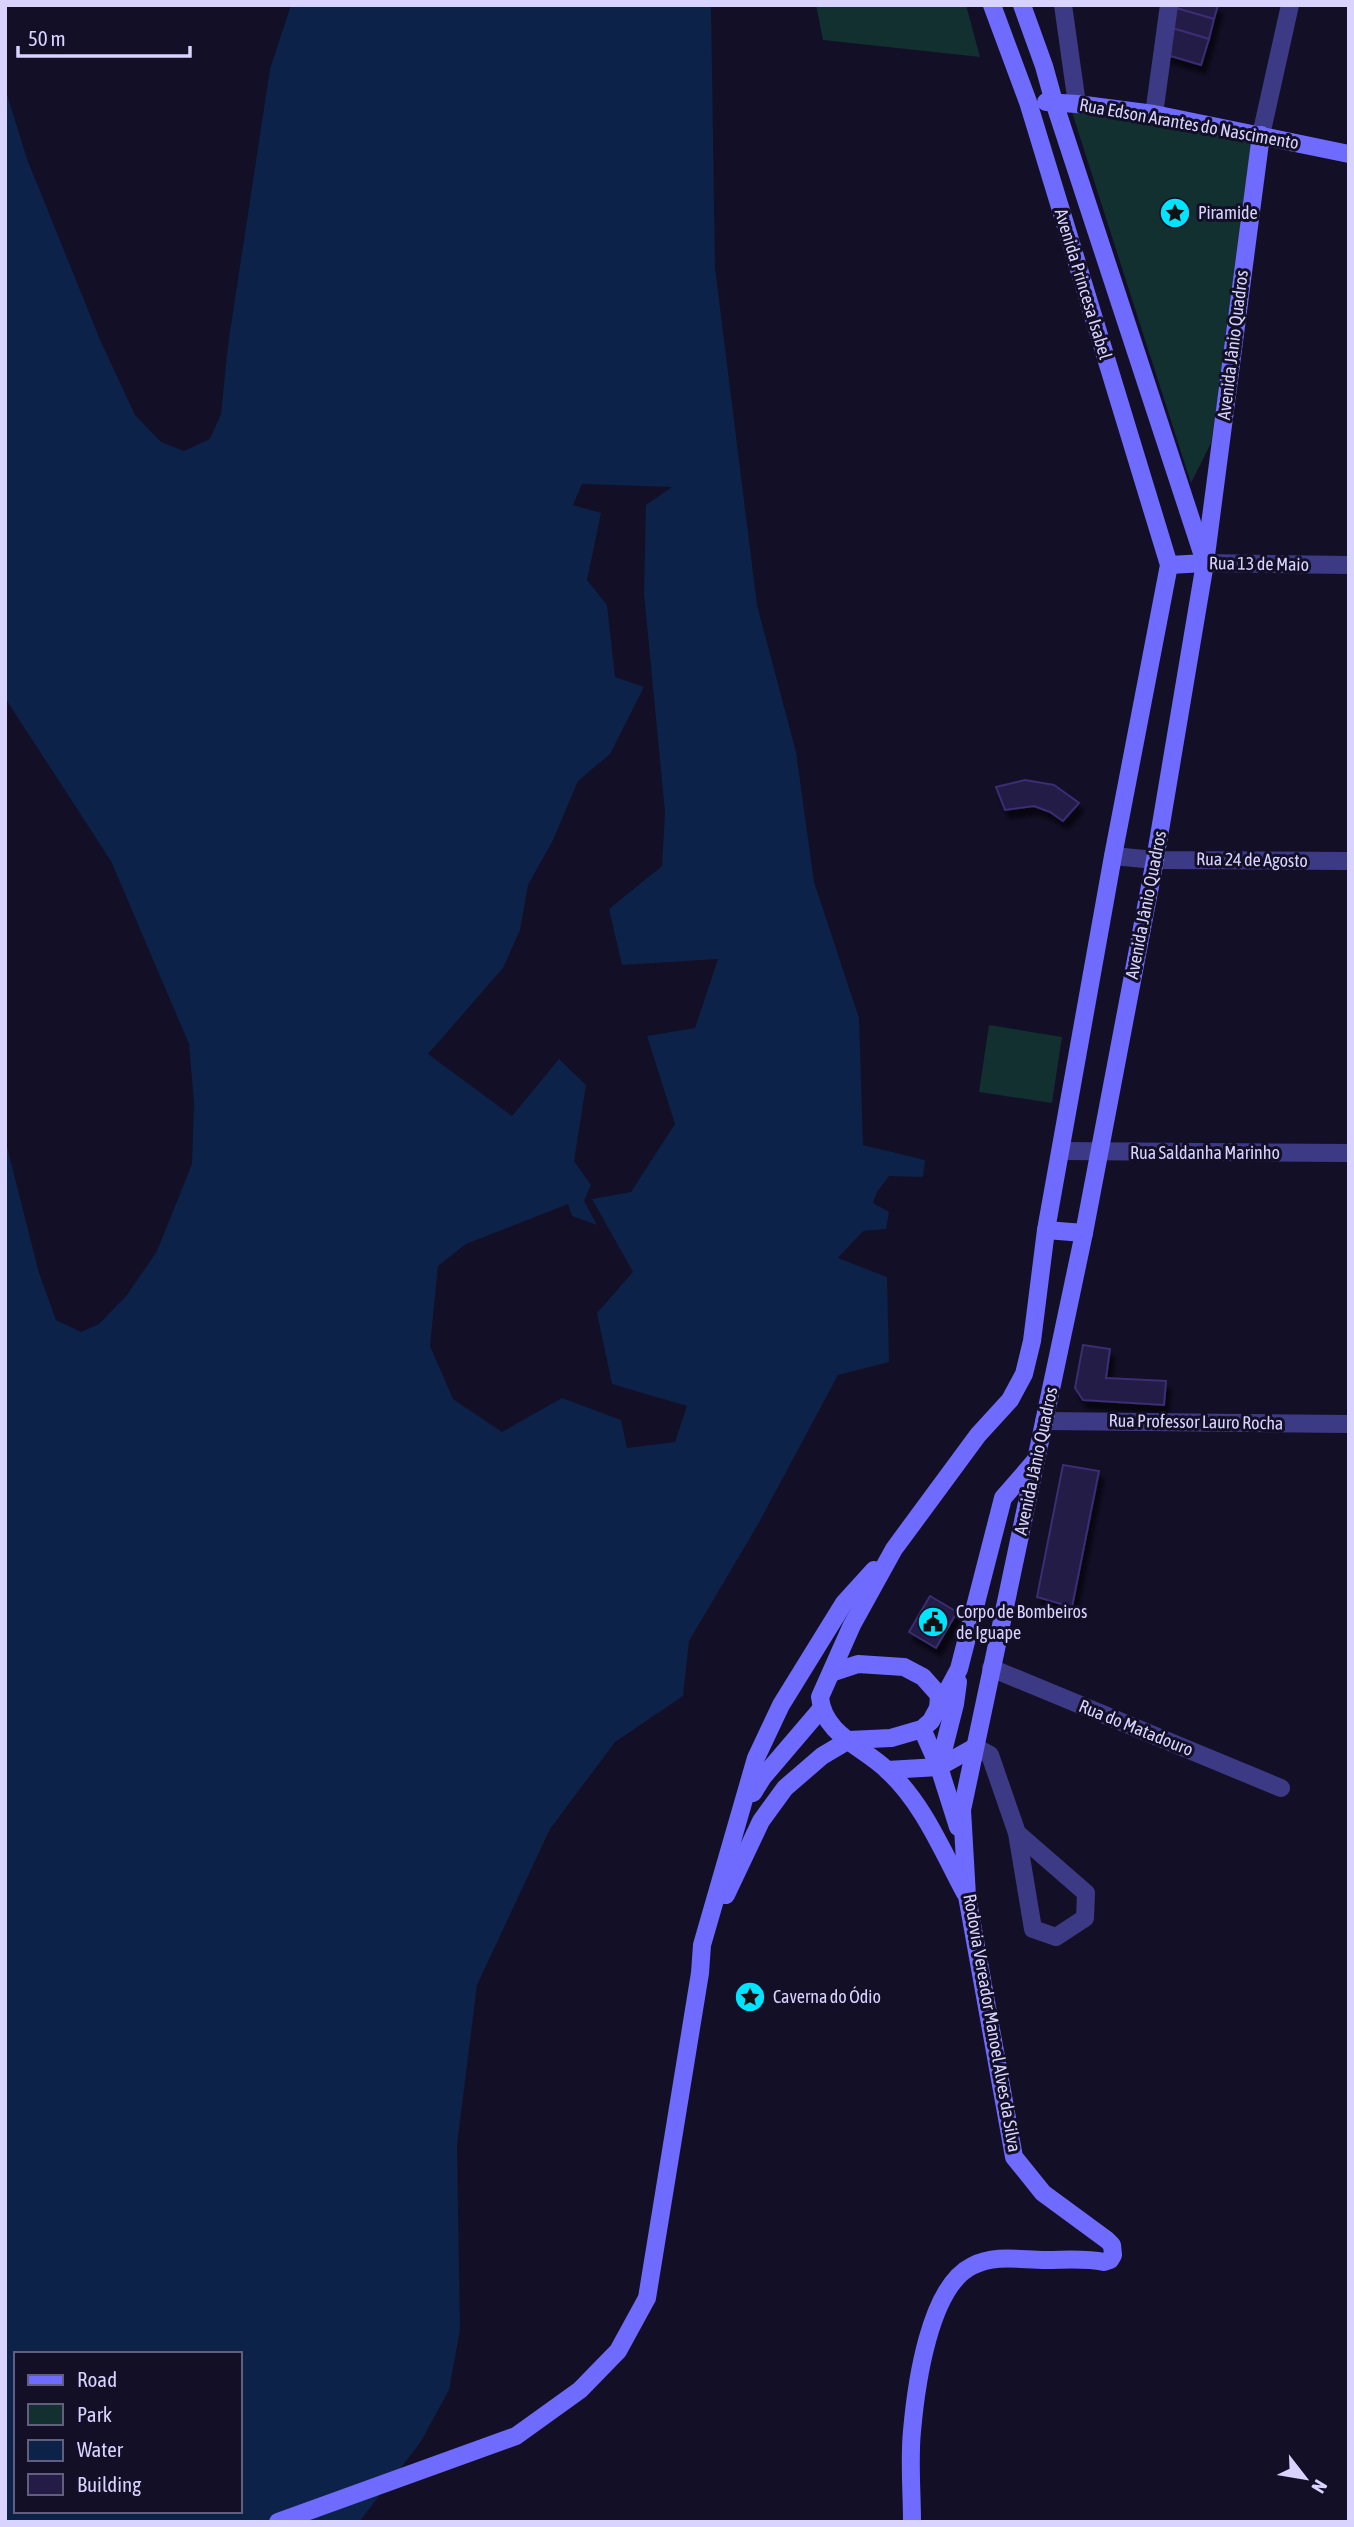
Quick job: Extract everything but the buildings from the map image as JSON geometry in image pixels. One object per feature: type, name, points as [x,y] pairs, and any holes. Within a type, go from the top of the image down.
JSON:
[{"type":"main road","name":"Avenida Princesa Isabel","points":[[992,5],[1028,102],[1169,565]]},
{"type":"main road","name":"Avenida Princesa Isabel","points":[[1022,5],[1044,65],[1205,563]]},
{"type":"main road","name":"Rua Edson Arantes do Nascimento","points":[[1028,102],[1077,104],[1154,114],[1349,154]]},
{"type":"main road","name":"Avenida Jânio Quadros","points":[[991,1668],[1084,1233],[1155,860],[1205,563],[1261,135]]},
{"type":"main road","name":"Rua 13 de Maio","points":[[1169,565],[1205,563]]},
{"type":"main road","name":"Avenida Jânio Quadros","points":[[894,1549],[978,1435],[1010,1400],[1024,1374],[1032,1340],[1046,1230],[1113,856],[1169,565]]},
{"type":"main road","points":[[1046,1230],[1084,1233]]},
{"type":"main road","points":[[939,1768],[955,1704],[959,1669],[1003,1498],[1036,1460]]},
{"type":"main road","points":[[894,1549],[852,1625],[820,1697],[821,1709],[830,1726],[887,1769],[918,1804],[967,1896]]},
{"type":"main road","points":[[278,2522],[516,2436],[580,2390],[618,2351],[648,2298],[701,1973],[702,1945],[756,1758],[781,1705],[844,1603],[894,1549]]},
{"type":"main road","points":[[831,1673],[858,1664],[904,1667],[923,1677],[939,1695],[938,1710]]},
{"type":"main road","name":"Rodovia Vereador Manoel Alves da Silva","points":[[912,2522],[911,2432],[932,2321],[952,2281],[970,2266],[989,2259],[1010,2257],[1104,2262],[1110,2260],[1114,2250],[1107,2240],[1043,2193],[1014,2157],[967,1896],[962,1810],[991,1668]]},
{"type":"main road","points":[[702,1945],[761,1821],[785,1788],[822,1756],[849,1740],[891,1738],[922,1729],[938,1710],[959,1669]]},
{"type":"main road","points":[[742,1811],[763,1777],[821,1709]]},
{"type":"main road","points":[[922,1729],[939,1768],[966,1854]]},
{"type":"main road","points":[[887,1769],[939,1768],[975,1747]]},
{"type":"street","points":[[1063,5],[1077,104]]},
{"type":"street","points":[[1154,114],[1169,5]]},
{"type":"street","points":[[1261,135],[1290,5]]},
{"type":"street","name":"Rua 13 de Maio","points":[[1205,563],[1349,565]]},
{"type":"street","name":"Rua 24 de Agosto","points":[[1113,856],[1155,860],[1349,861]]},
{"type":"street","name":"Rua Saldanha Marinho","points":[[1061,1151],[1349,1153]]},
{"type":"street","name":"Rua Professor Lauro Rocha","points":[[1044,1421],[1349,1424]]},
{"type":"street","name":"Rua do Matadouro","points":[[991,1668],[1281,1788]]},
{"type":"street","points":[[975,1747],[990,1755],[1017,1833],[1033,1929],[1056,1937],[1085,1918],[1086,1893],[1017,1833]]},
{"type":"green space","points":[[816,5],[966,5],[980,57],[823,40]]},
{"type":"green space","points":[[1070,106],[1260,135],[1211,443],[1191,483]]},
{"type":"green space","points":[[989,1025],[1062,1037],[1052,1103],[979,1092]]},
{"type":"water","points":[[291,5],[711,5],[715,268],[757,605],[796,752],[814,882],[859,1018],[863,1145],[925,1160],[923,1177],[889,1176],[877,1192],[873,1203],[889,1212],[886,1229],[863,1231],[838,1258],[887,1277],[889,1362],[838,1375],[757,1526],[689,1641],[683,1696],[615,1742],[550,1829],[477,1985],[457,2145],[460,2330],[449,2390],[420,2443],[359,2522],[5,2522],[5,1139],[39,1273],[56,1320],[81,1332],[99,1324],[127,1295],[157,1251],[192,1164],[194,1102],[189,1044],[111,861],[5,698],[5,88],[27,159],[101,342],[135,415],[161,442],[184,451],[210,439],[221,414],[228,345],[270,69]],"holes":[[[582,484],[672,487],[646,505],[644,594],[665,812],[662,866],[609,909],[622,965],[718,959],[695,1028],[647,1036],[675,1124],[631,1192],[592,1199],[633,1272],[597,1313],[612,1384],[687,1406],[675,1442],[627,1448],[621,1420],[562,1398],[502,1432],[453,1399],[430,1346],[438,1266],[466,1244],[568,1204],[572,1216],[597,1225],[584,1201],[591,1185],[574,1161],[586,1085],[559,1059],[512,1116],[428,1054],[503,968],[520,930],[528,885],[553,840],[578,781],[610,754],[644,687],[615,677],[607,605],[587,580],[601,513],[573,505]]]},
{"type":"place","name":"Piramide","points":[[1175,213]]},
{"type":"place","name":"Corpo de Bombeiros de Iguape","points":[[933,1622]]},
{"type":"place","name":"Caverna do Ódio","points":[[750,1997]]}]
